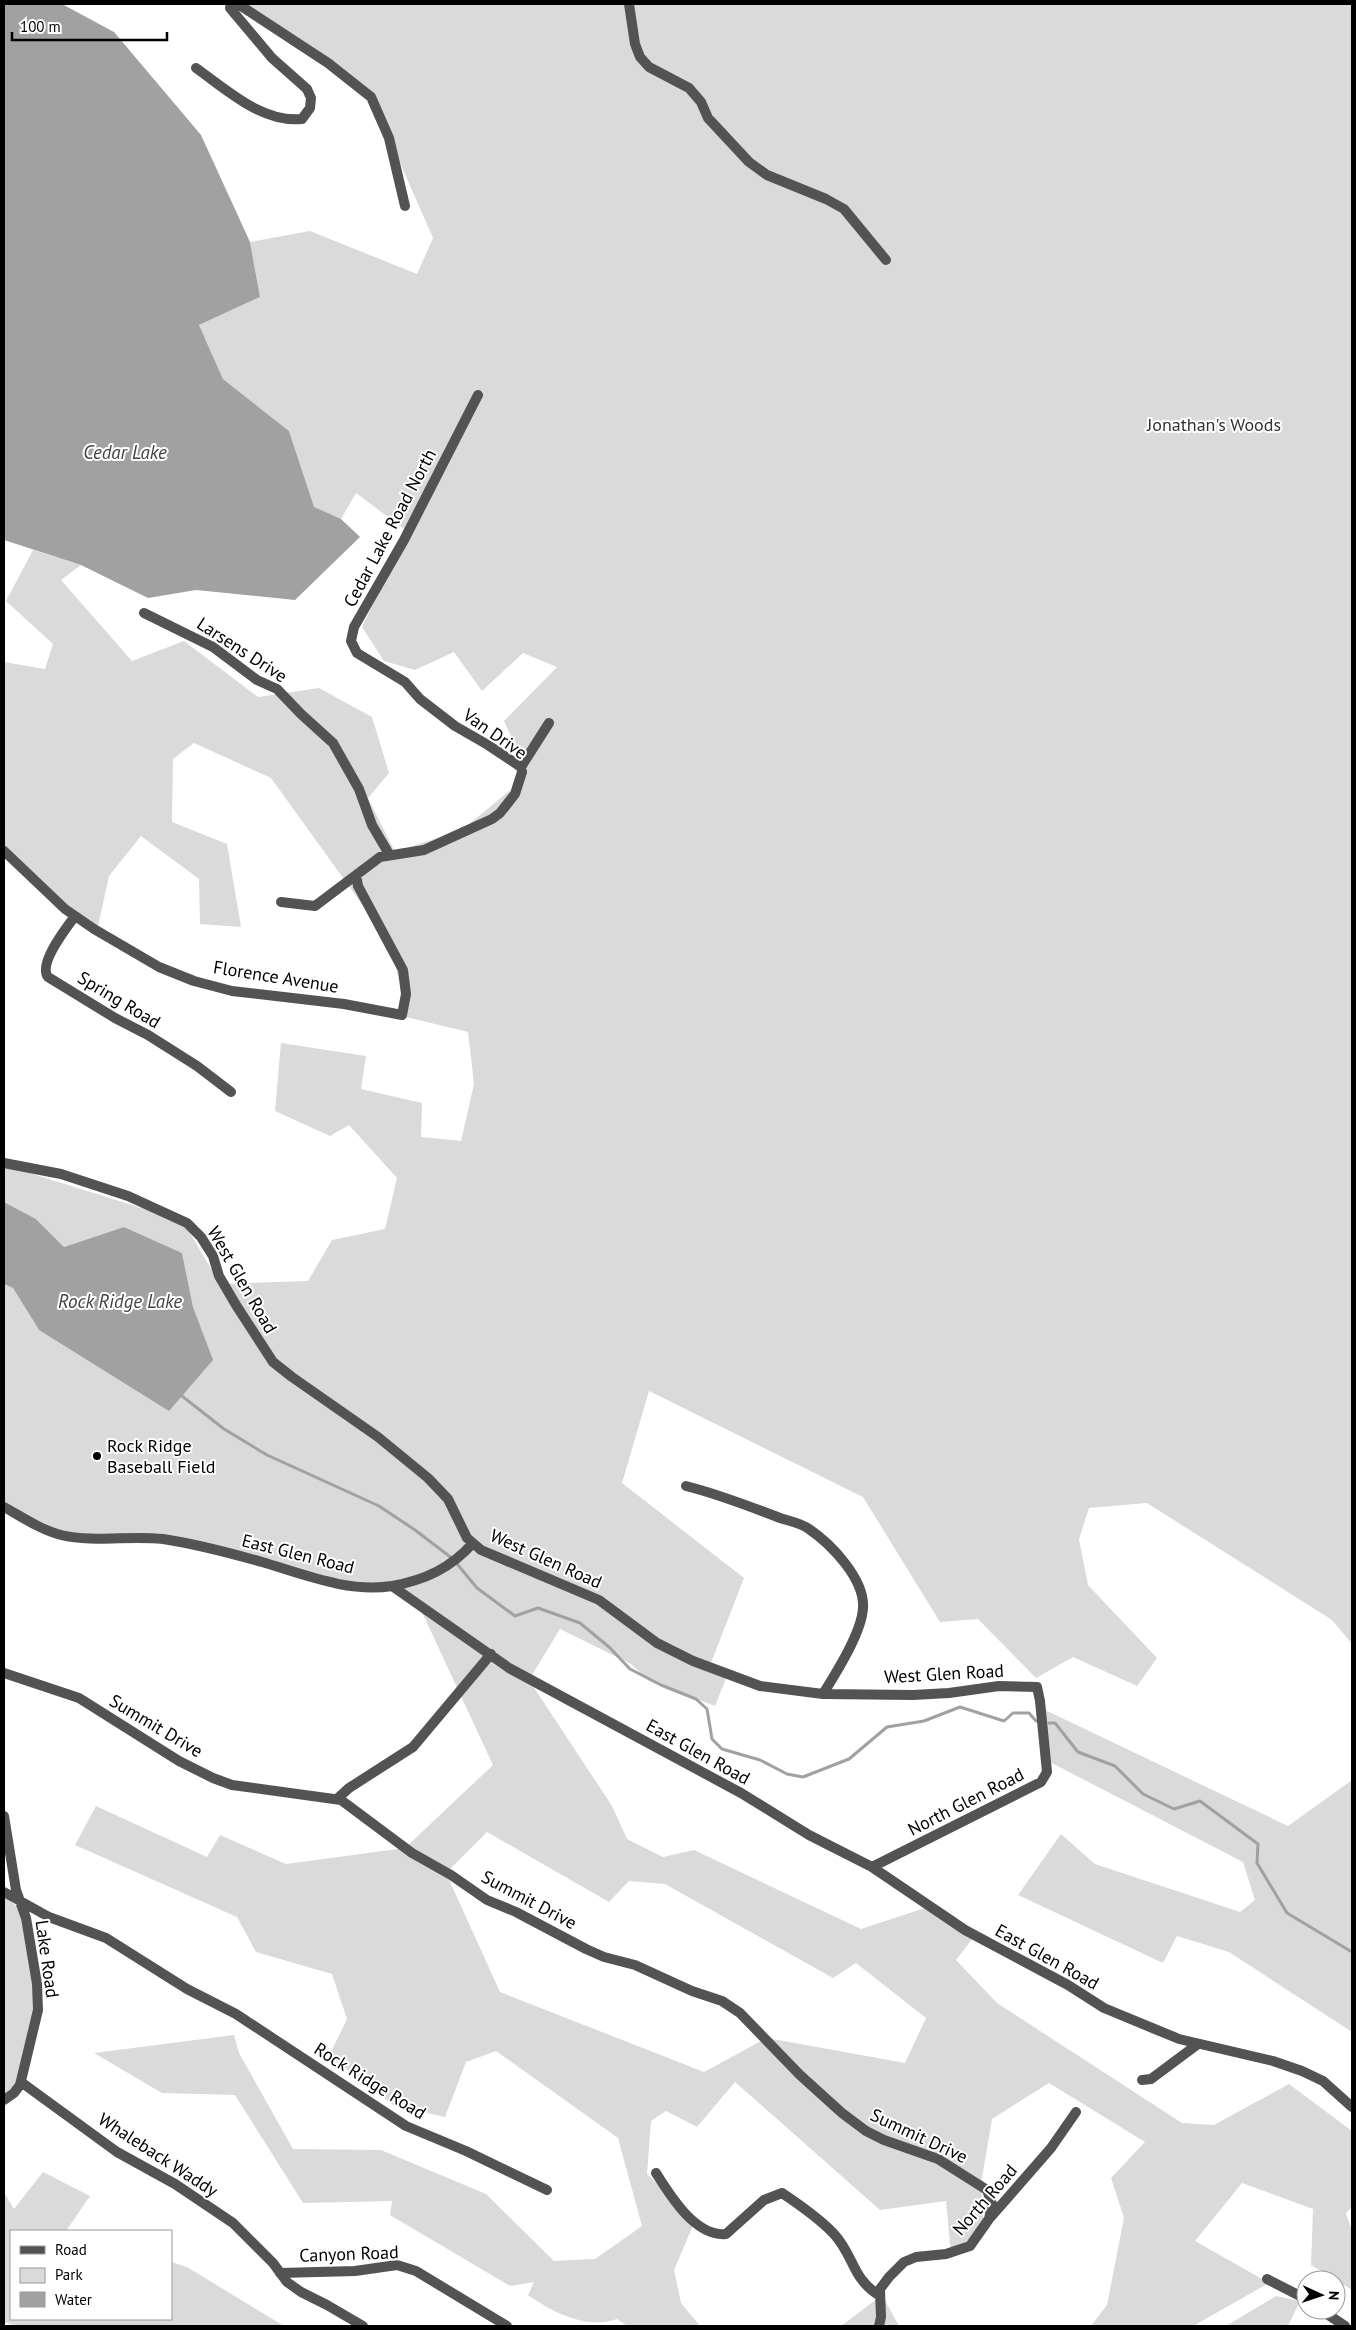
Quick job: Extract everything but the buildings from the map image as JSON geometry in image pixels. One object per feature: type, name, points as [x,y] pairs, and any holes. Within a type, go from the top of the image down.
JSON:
[{"type":"street","points":[[196,68],[256,109],[283,119],[302,119],[309,112],[311,103],[307,89],[272,58],[230,8],[231,4]]},
{"type":"street","points":[[238,4],[328,62],[370,97],[389,138],[405,206]]},
{"type":"street","points":[[629,4],[635,44],[640,57],[649,67],[689,88],[701,102],[708,118],[749,162],[767,175],[826,198],[844,209],[886,260]]},
{"type":"street","name":"Cedar Lake Road North","points":[[381,667],[354,650],[351,641],[354,627],[404,540],[478,395]]},
{"type":"street","name":"Larsens Drive","points":[[144,613],[213,647],[257,680],[277,689],[301,714],[333,742],[359,789],[372,825],[389,854]]},
{"type":"street","name":"Van Drive","points":[[281,902],[315,906],[380,857],[389,854],[424,850],[492,819],[500,813],[515,794],[522,772],[521,767],[455,726],[420,699],[405,682],[381,667]]},
{"type":"street","points":[[521,767],[549,723]]},
{"type":"street","name":"Florence Avenue","points":[[4,851],[75,916],[159,967],[194,981],[232,991],[344,1004],[402,1015],[406,994],[403,970],[358,886],[356,875]]},
{"type":"street","name":"Spring Road","points":[[75,916],[57,940],[45,964],[44,969],[48,977],[115,1018],[148,1035],[197,1066],[231,1092]]},
{"type":"street","name":"West Glen Road","points":[[4,1163],[61,1174],[128,1196],[187,1222],[205,1243],[213,1256],[220,1276],[236,1305],[273,1362],[406,1458],[448,1499],[467,1538],[481,1550],[599,1600],[657,1643],[693,1660],[760,1686],[823,1694],[913,1695],[949,1693],[999,1686],[1036,1687]]},
{"type":"street","points":[[686,1486],[711,1492],[808,1528],[841,1559],[853,1574],[862,1591],[863,1610],[861,1619],[823,1694]]},
{"type":"street","name":"East Glen Road","points":[[4,1507],[32,1523],[60,1535],[86,1539],[126,1536],[162,1539],[227,1553],[327,1582],[365,1587],[392,1586],[510,1668],[741,1793],[810,1835],[872,1867],[965,1930],[1068,1985],[1104,2008],[1179,2039],[1273,2060],[1302,2071],[1324,2081],[1352,2107]]},
{"type":"street","points":[[392,1586],[420,1578],[450,1565],[473,1543]]},
{"type":"street","points":[[337,1800],[349,1788],[413,1747],[492,1654]]},
{"type":"street","name":"Summit Drive","points":[[4,1673],[79,1698],[179,1760],[213,1778],[232,1785],[341,1800],[412,1853],[487,1900],[516,1912],[604,1957],[644,1968],[692,1991],[722,2001],[740,2012],[800,2075],[842,2113],[866,2131],[884,2140],[938,2159],[987,2190],[992,2204],[989,2219]]},
{"type":"street","name":"North Glen Road","points":[[872,1867],[1041,1782],[1047,1772],[1036,1687]]},
{"type":"street","name":"Lake Road","points":[[4,1816],[16,1890],[26,1918],[33,1956],[38,2010],[21,2082],[14,2093],[4,2100]]},
{"type":"street","name":"Rock Ridge Road","points":[[4,1892],[49,1917],[106,1938],[187,1989],[236,2014],[406,2126],[466,2150],[547,2190]]},
{"type":"street","points":[[1142,2080],[1151,2079],[1198,2044]]},
{"type":"street","name":"Whaleback Waddy","points":[[21,2082],[117,2152],[153,2171],[233,2223],[251,2240]]},
{"type":"street","name":"North Road","points":[[878,2326],[880,2289],[904,2262],[916,2257],[959,2251],[970,2246],[989,2219],[1051,2148],[1076,2112]]},
{"type":"street","points":[[656,2173],[679,2208],[695,2222],[718,2235],[726,2234],[764,2200],[782,2193],[834,2234],[849,2255],[858,2277],[867,2288],[880,2296]]},
{"type":"street","name":"Canyon Road","points":[[251,2240],[280,2272],[355,2271],[397,2265],[416,2271],[507,2326]]},
{"type":"street","points":[[280,2272],[287,2282],[301,2292],[363,2326]]},
{"type":"street","points":[[1267,2279],[1296,2294]]},
{"type":"green space","name":"Jonathan's Woods","points":[[238,4],[1352,4],[1352,1644],[1332,1620],[1147,1503],[1089,1508],[1079,1539],[1088,1585],[1157,1658],[1137,1686],[1073,1657],[1036,1678],[978,1619],[940,1622],[863,1497],[649,1391],[622,1483],[744,1578],[709,1668],[727,1676],[715,1706],[649,1681],[631,1664],[560,1629],[529,1680],[612,1806],[627,1839],[663,1857],[694,1850],[861,1929],[931,1906],[976,1934],[956,1960],[997,2003],[1182,2123],[1214,2125],[1289,2084],[1352,2131],[1352,2207],[1346,2213],[1352,2231],[1352,2290],[1346,2286],[1346,2270],[1319,2270],[1311,2265],[1313,2209],[1242,2183],[1195,2241],[1269,2283],[1193,2326],[1091,2326],[1107,2305],[1124,2218],[1111,2178],[1145,2142],[1049,2083],[992,2119],[981,2184],[984,2229],[951,2254],[946,2201],[880,2210],[735,2082],[697,2127],[666,2111],[651,2121],[647,2174],[695,2221],[674,2270],[681,2303],[700,2326],[627,2326],[617,2319],[606,2322],[582,2321],[559,2313],[528,2295],[534,2282],[510,2286],[390,2215],[392,2201],[303,2203],[235,2095],[162,2093],[94,2053],[234,2035],[239,2053],[293,2149],[381,2150],[486,2194],[554,2261],[595,2259],[642,2226],[618,2138],[496,2051],[466,2062],[445,2117],[393,2105],[329,2056],[347,2019],[332,1974],[256,1952],[237,1917],[75,1845],[96,1806],[207,1857],[220,1835],[286,1864],[405,1848],[493,1765],[414,1595],[300,1578],[179,1542],[58,1537],[4,1508],[4,1284],[13,1288],[39,1330],[212,1360],[193,1307],[182,1253],[124,1227],[64,1247],[36,1219],[4,1202],[4,1165],[183,1221],[220,1284],[308,1281],[332,1240],[385,1229],[397,1178],[349,1125],[330,1136],[275,1111],[281,1043],[366,1056],[361,1089],[422,1103],[421,1137],[461,1141],[474,1084],[468,1032],[406,1017],[392,946],[271,778],[194,743],[173,759],[172,822],[227,844],[241,927],[200,924],[199,879],[141,836],[109,876],[97,931],[4,852],[4,662],[45,669],[53,644],[6,601],[33,550],[81,565],[61,580],[132,661],[184,641],[258,697],[319,688],[372,717],[389,773],[368,798],[395,852],[437,838],[469,824],[523,780],[527,772],[504,721],[557,667],[523,653],[482,691],[454,652],[415,670],[384,661],[362,627],[408,532],[356,493],[341,519],[314,508],[289,431],[223,379],[205,338],[201,336],[199,325],[260,297],[250,242],[310,231],[417,274],[433,238],[382,122],[364,94]],"holes":[[[487,1832],[609,1902],[629,1881],[665,1884],[833,1978],[856,1963],[926,2018],[905,2063],[767,2038],[704,2072],[500,1992],[446,1873]]]},
{"type":"green space","points":[[1043,1709],[1288,1826],[1352,1780],[1352,2032],[1229,1952],[1177,1936],[1163,1963],[1018,1895],[1061,1834],[1095,1864],[1240,1912],[1255,1900],[1243,1862],[1044,1759]]},
{"type":"green space","points":[[4,1895],[22,1911],[40,2005],[17,2089],[4,2096]]},
{"type":"green space","points":[[43,2172],[90,2196],[67,2230],[10,2230],[10,2320],[172,2320],[172,2262],[187,2267],[284,2326],[16,2326],[4,2322],[4,2192],[14,2209]]},
{"type":"green space","points":[[882,2295],[899,2326],[841,2326]]},
{"type":"green space","points":[[1276,2296],[1296,2300],[1296,2309],[1288,2326],[1226,2326]]},
{"type":"water","name":"Cedar Lake","points":[[4,4],[62,4],[114,32],[201,135],[250,242],[260,297],[199,325],[223,379],[289,431],[314,507],[341,519],[360,537],[295,600],[196,590],[148,598],[81,565],[4,540]]},
{"type":"water","name":"Rock Ridge Lake","points":[[4,1202],[36,1219],[64,1247],[124,1227],[182,1253],[193,1307],[213,1360],[169,1411],[39,1330],[13,1288],[4,1284]]},
{"type":"waterway","points":[[182,1396],[224,1429],[267,1455],[379,1506],[453,1559],[477,1588],[515,1616],[538,1608],[580,1623],[609,1647],[630,1669],[661,1685],[696,1699],[707,1709],[712,1739],[722,1749],[760,1760],[787,1774],[803,1777],[849,1759],[887,1727],[924,1721],[960,1707],[1004,1721],[1013,1713],[1029,1713],[1036,1721]]},
{"type":"waterway","points":[[1049,1723],[1055,1723],[1078,1752],[1115,1766],[1143,1794],[1174,1809],[1200,1801],[1258,1844],[1257,1863],[1287,1913],[1352,1952]]},
{"type":"place","name":"Rock Ridge Baseball Field","points":[[97,1456]]}]
